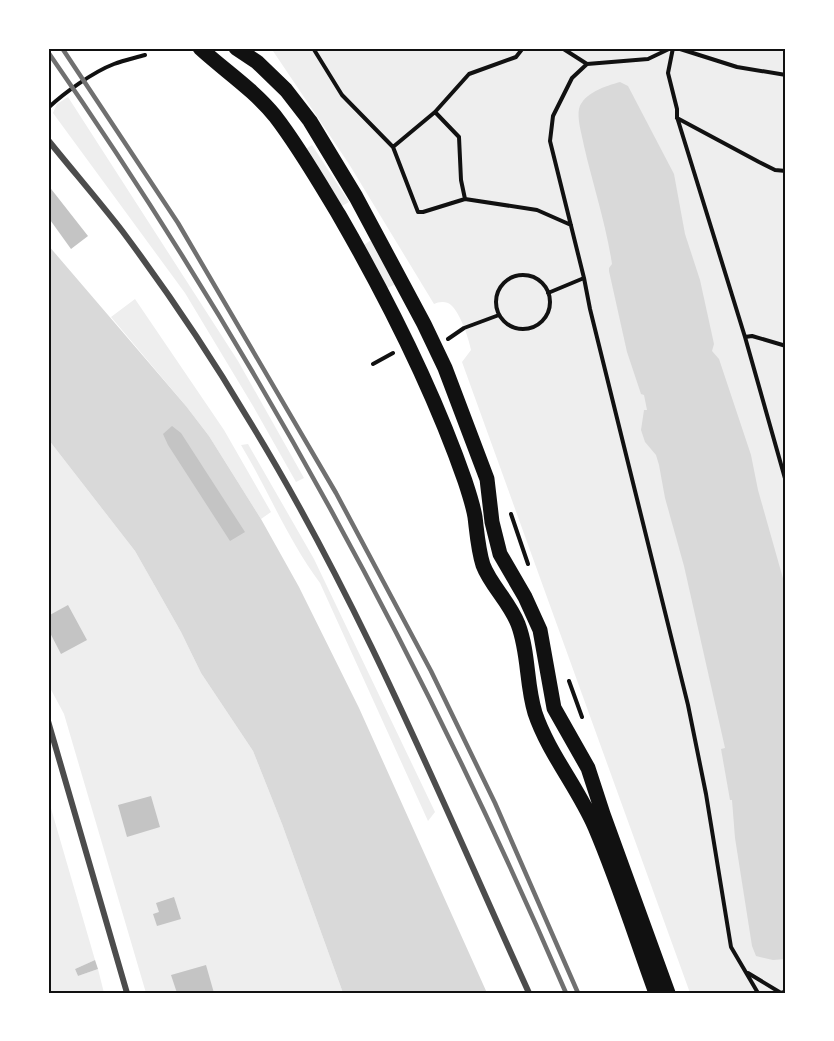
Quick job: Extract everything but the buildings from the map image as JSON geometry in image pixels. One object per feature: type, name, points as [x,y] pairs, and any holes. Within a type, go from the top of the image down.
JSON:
[{"type":"main road","points":[[200,48],[243,82],[275,116],[291,139],[365,261],[419,368],[441,419],[471,501],[479,551],[484,567],[495,587],[506,599],[518,623],[525,645],[531,698],[536,716],[595,827],[656,993]]},
{"type":"main road","points":[[236,48],[257,62],[286,90],[309,121],[387,251],[445,368],[487,479],[492,522],[500,554],[525,597],[540,630],[554,708],[588,768],[595,785],[603,814],[668,993]]},
{"type":"street","points":[[48,140],[122,232],[192,329],[248,418],[321,548],[388,681],[529,993]]},
{"type":"street","points":[[48,721],[126,993]]},
{"type":"path","points":[[313,48],[342,95],[393,147],[418,212],[465,199],[537,210],[571,225]]},
{"type":"path","points":[[393,147],[435,112],[469,74],[516,57],[523,48]]},
{"type":"path","points":[[562,48],[587,64],[648,59],[674,48],[737,67],[786,75]]},
{"type":"path","points":[[674,48],[668,73],[677,117],[786,482]]},
{"type":"path","points":[[48,108],[100,71],[114,64],[146,55]]},
{"type":"path","points":[[587,64],[572,78],[553,116],[550,138],[688,705],[706,794],[731,947],[758,993]]},
{"type":"path","points":[[435,112],[459,137],[461,180],[465,199]]},
{"type":"path","points":[[677,117],[775,170],[786,171]]},
{"type":"path","points":[[529,276],[544,285],[548,293],[549,310],[538,325],[530,328],[512,327],[499,315],[496,307],[498,290],[511,277],[529,276]]},
{"type":"path","points":[[548,293],[584,278]]},
{"type":"path","points":[[443,343],[464,328],[499,315]]},
{"type":"path","points":[[744,337],[752,336],[786,346]]},
{"type":"path","points":[[373,364],[398,350]]},
{"type":"path","points":[[748,973],[781,993],[786,991]]},
{"type":"shaded area","points":[[271,48],[786,48],[786,993],[690,993],[462,362],[471,350],[463,324],[456,311],[448,303],[434,304],[349,164]]},
{"type":"shaded area","points":[[620,82],[628,86],[674,174],[685,234],[700,280],[714,344],[712,351],[719,359],[751,455],[758,490],[786,589],[786,959],[773,960],[756,956],[752,946],[735,838],[732,800],[730,800],[721,749],[725,748],[659,465],[656,455],[645,442],[641,430],[644,410],[647,410],[644,395],[641,394],[627,352],[609,271],[612,264],[606,234],[580,127],[581,103],[590,94]]},
{"type":"shaded area","points":[[68,97],[238,361],[304,478],[296,482],[185,293],[53,113],[57,104]]},
{"type":"shaded area","points":[[312,145],[349,202],[340,207],[304,150]]},
{"type":"shaded area","points":[[371,240],[396,284],[387,288],[364,245]]},
{"type":"shaded area","points":[[48,245],[186,406],[209,436],[261,519],[299,587],[359,708],[487,993],[343,993],[253,751],[201,673],[181,632],[135,551],[48,439]]},
{"type":"shaded area","points":[[135,299],[224,430],[271,512],[261,519],[209,436],[111,317]]},
{"type":"shaded area","points":[[48,439],[135,551],[181,632],[201,673],[253,751],[343,993],[146,993],[64,714],[48,684]]},
{"type":"shaded area","points":[[248,444],[314,559],[435,812],[428,821],[320,583],[298,550],[241,445]]},
{"type":"shaded area","points":[[48,798],[95,960],[75,969],[78,976],[98,969],[104,993],[48,993]]},
{"type":"railway","points":[[62,48],[178,223],[336,493],[431,671],[495,803],[578,993]]},
{"type":"railway","points":[[48,52],[195,277],[265,392],[331,509],[454,748],[566,993]]}]
